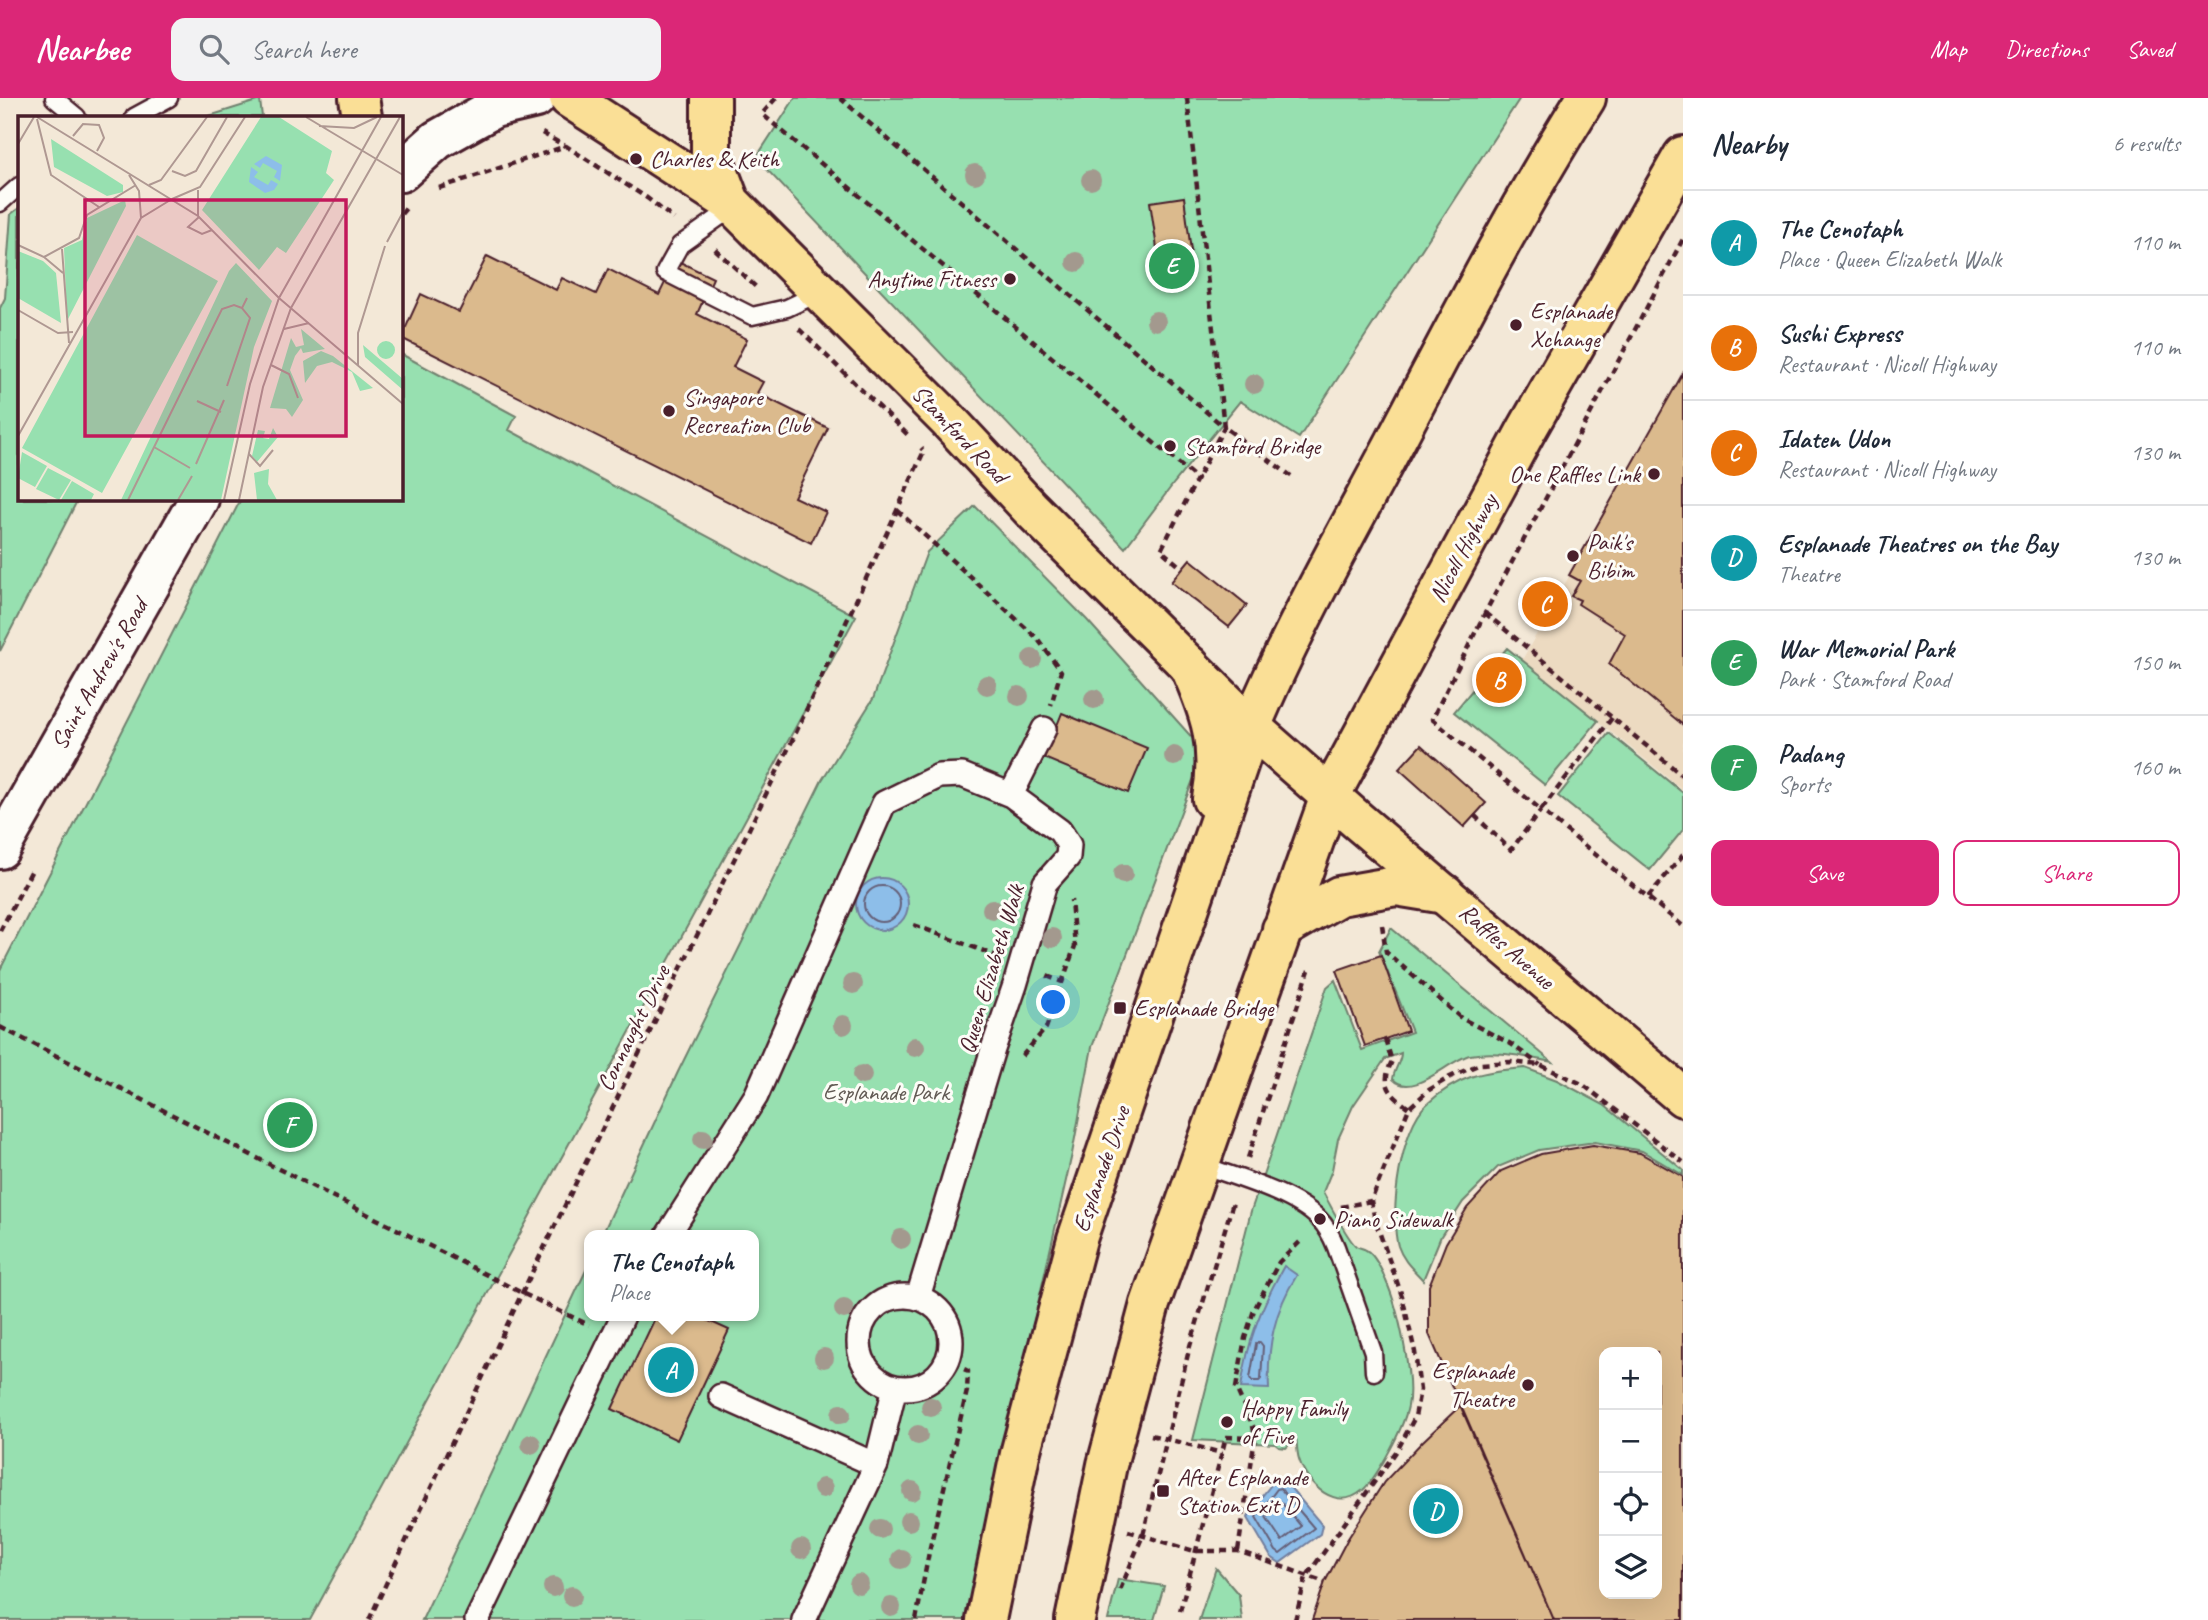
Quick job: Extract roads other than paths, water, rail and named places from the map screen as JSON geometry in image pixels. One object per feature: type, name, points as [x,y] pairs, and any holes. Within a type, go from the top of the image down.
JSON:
[{"type":"main road","points":[[359,98],[362,116]]},
{"type":"main road","name":"Stamford Road","points":[[569,98],[732,204],[948,419],[1030,508],[1251,727],[1330,796]]},
{"type":"main road","points":[[711,98],[711,152],[732,204]]},
{"type":"main road","points":[[1251,727],[1284,652],[1488,266],[1586,98]]},
{"type":"main road","name":"Nicoll Highway","points":[[1330,796],[1526,430],[1683,156]]},
{"type":"main road","points":[[1189,665],[1206,703],[1216,743],[1214,784],[1194,894]]},
{"type":"main road","name":"Esplanade Drive","points":[[986,1620],[1020,1454],[1077,1239],[1251,727]]},
{"type":"main road","points":[[1076,1620],[1117,1427],[1150,1304],[1330,796]]},
{"type":"main road","name":"Raffles Avenue","points":[[1330,796],[1683,1097]]},
{"type":"main road","points":[[1282,929],[1339,896],[1396,886],[1445,894]]},
{"type":"street","points":[[402,171],[437,140],[494,108],[536,98]]},
{"type":"street","name":"Saint Andrew's Road","points":[[0,849],[198,500]]},
{"type":"street","points":[[671,1230],[756,1096],[831,930],[884,803],[940,776],[962,775],[1012,795],[1044,729]]},
{"type":"street","name":"Queen Elizabeth Walk","points":[[918,1297],[1045,883],[1068,857],[1069,845],[1060,831],[1012,795]]},
{"type":"street","points":[[901,1296],[918,1297],[936,1306],[948,1322],[952,1346],[940,1373],[924,1384],[908,1388],[895,1387],[877,1379],[868,1370],[860,1353],[859,1333],[867,1315],[882,1301],[901,1296]]},
{"type":"street","points":[[477,1620],[618,1326]]},
{"type":"street","points":[[804,1620],[876,1465],[895,1387]]},
{"type":"street","points":[[721,1395],[876,1465]]},
{"type":"lane","points":[[54,98],[76,116]]},
{"type":"lane","points":[[136,116],[169,98]]},
{"type":"lane","points":[[0,203],[18,187]]},
{"type":"lane","points":[[732,204],[680,245],[665,272],[752,316],[787,309],[821,292]]},
{"type":"lane","points":[[1199,1164],[1298,1203],[1320,1219],[1330,1232],[1373,1352],[1374,1372]]},
{"type":"water","points":[[882,878],[892,880],[900,886],[906,894],[906,914],[900,922],[892,928],[882,930],[872,928],[864,922],[858,914],[856,904],[858,894],[864,886],[872,880]]},
{"type":"water","points":[[1284,1266],[1297,1275],[1283,1302],[1274,1330],[1269,1359],[1269,1389],[1241,1388],[1256,1325]]},
{"type":"water","points":[[1275,1480],[1284,1480],[1322,1525],[1320,1534],[1280,1563],[1271,1557],[1248,1518],[1251,1510]]},
{"type":"place","name":"Charles & Keith","points":[[636,159]]},
{"type":"place","name":"War Memorial Park","points":[[1172,266]]},
{"type":"place","name":"Anytime Fitness","points":[[1010,279]]},
{"type":"place","name":"Esplanade Xchange","points":[[1516,325]]},
{"type":"place","name":"Singapore Recreation Club","points":[[669,411]]},
{"type":"place","name":"Stamford Bridge","points":[[1170,446]]},
{"type":"place","name":"One Raffles Link","points":[[1654,474]]},
{"type":"place","name":"Paik's Bibim","points":[[1573,556]]},
{"type":"place","name":"Idaten Udon","points":[[1545,604]]},
{"type":"place","name":"Sushi Express","points":[[1499,680]]},
{"type":"place","name":"Esplanade Bridge","points":[[1120,1008]]},
{"type":"place","name":"Padang","points":[[290,1125]]},
{"type":"place","name":"Piano Sidewalk","points":[[1320,1219]]},
{"type":"place","name":"The Cenotaph","points":[[671,1370]]},
{"type":"place","name":"Esplanade Theatre","points":[[1528,1385]]},
{"type":"place","name":"Happy Family of Five","points":[[1227,1422]]},
{"type":"place","name":"After Esplanade Station Exit D","points":[[1163,1491]]},
{"type":"place","name":"Esplanade Theatres on the Bay","points":[[1436,1511]]},
{"type":"park label","name":"Esplanade Park","points":[[886,1092]]}]
